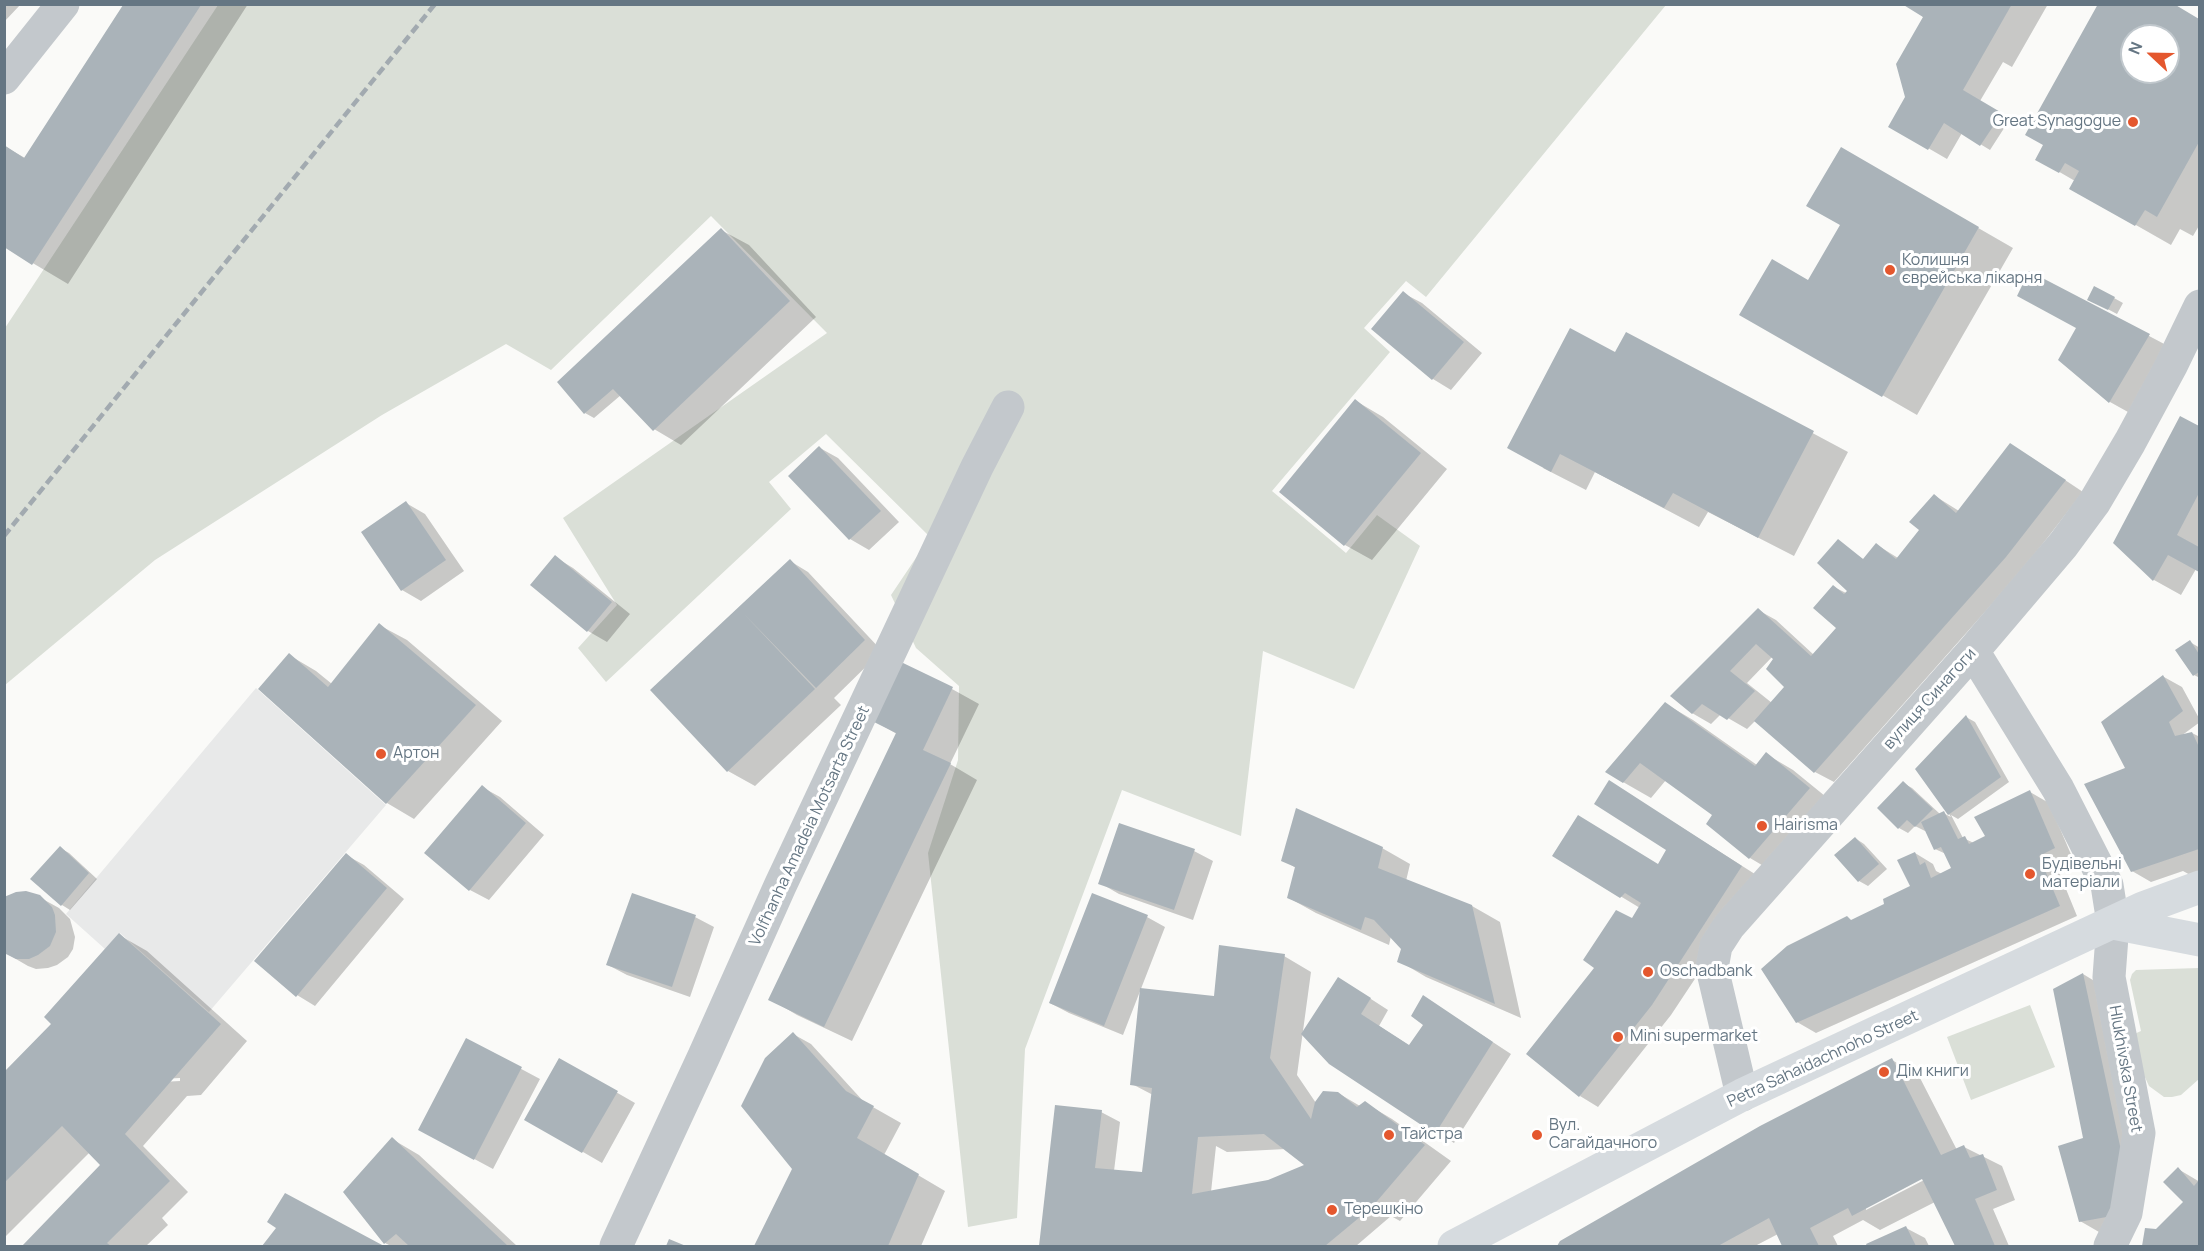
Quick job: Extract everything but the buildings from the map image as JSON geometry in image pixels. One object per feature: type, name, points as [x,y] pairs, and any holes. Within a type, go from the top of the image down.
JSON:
[{"type":"main road","name":"Petra Sahaidachnoho Street","points":[[1454,1246],[1742,1095],[2143,908],[2199,887]]},
{"type":"main road","points":[[2113,923],[2199,940]]},
{"type":"street","points":[[4,78],[63,4]]},
{"type":"street","name":"вулиця Синагоги","points":[[1742,1095],[1712,968],[1716,946],[1729,926],[1973,651],[2063,545],[2094,503],[2171,366],[2199,306]]},
{"type":"street","name":"Volfhanha Amadeia Motsarta Street","points":[[616,1246],[785,875],[976,467],[1008,407]]},
{"type":"street","name":"Hlukhivska Street","points":[[1973,651],[2058,789],[2108,885],[2113,923],[2109,977],[2139,1133],[2126,1213],[2110,1246]]},
{"type":"shaded area","points":[[218,5],[1666,5],[1426,297],[1406,281],[1364,328],[1390,352],[1272,491],[1346,553],[1377,515],[1420,546],[1354,689],[1263,651],[1241,836],[1122,790],[1025,1049],[1017,1218],[968,1227],[928,853],[958,760],[959,686],[916,648],[891,595],[930,537],[826,434],[769,482],[791,509],[606,682],[578,648],[617,605],[563,518],[827,333],[711,216],[551,370],[506,344],[382,415],[155,560],[5,685],[5,328]]},
{"type":"shaded area","name":"Артон","points":[[256,688],[386,805],[209,1012],[120,933],[105,949],[66,914]]},
{"type":"shaded area","points":[[2199,968],[2199,1079],[2181,1095],[2164,1097],[2149,1086],[2143,1073],[2132,1035],[2141,1031],[2130,980],[2136,970]]},
{"type":"shaded area","points":[[2030,1005],[2055,1067],[1971,1100],[1947,1037]]},
{"type":"railway","points":[[4,536],[435,4]]},
{"type":"place","name":"Great Synagogue","points":[[2133,122]]},
{"type":"place","name":"Колишня єврейська лікарня","points":[[1890,270]]},
{"type":"place","name":"Артон","points":[[381,754]]},
{"type":"place","name":"Hairisma","points":[[1762,826]]},
{"type":"place","name":"Будівельні матеріали","points":[[2030,874]]},
{"type":"place","name":"Oschadbank","points":[[1648,972]]},
{"type":"place","name":"Mini supermarket","points":[[1618,1037]]},
{"type":"place","name":"Дім книги","points":[[1884,1072]]},
{"type":"place","name":"Тайстра","points":[[1389,1135]]},
{"type":"place","name":"Вул. Сагайдачного","points":[[1537,1135]]},
{"type":"place","name":"Терешкіно","points":[[1332,1210]]}]
